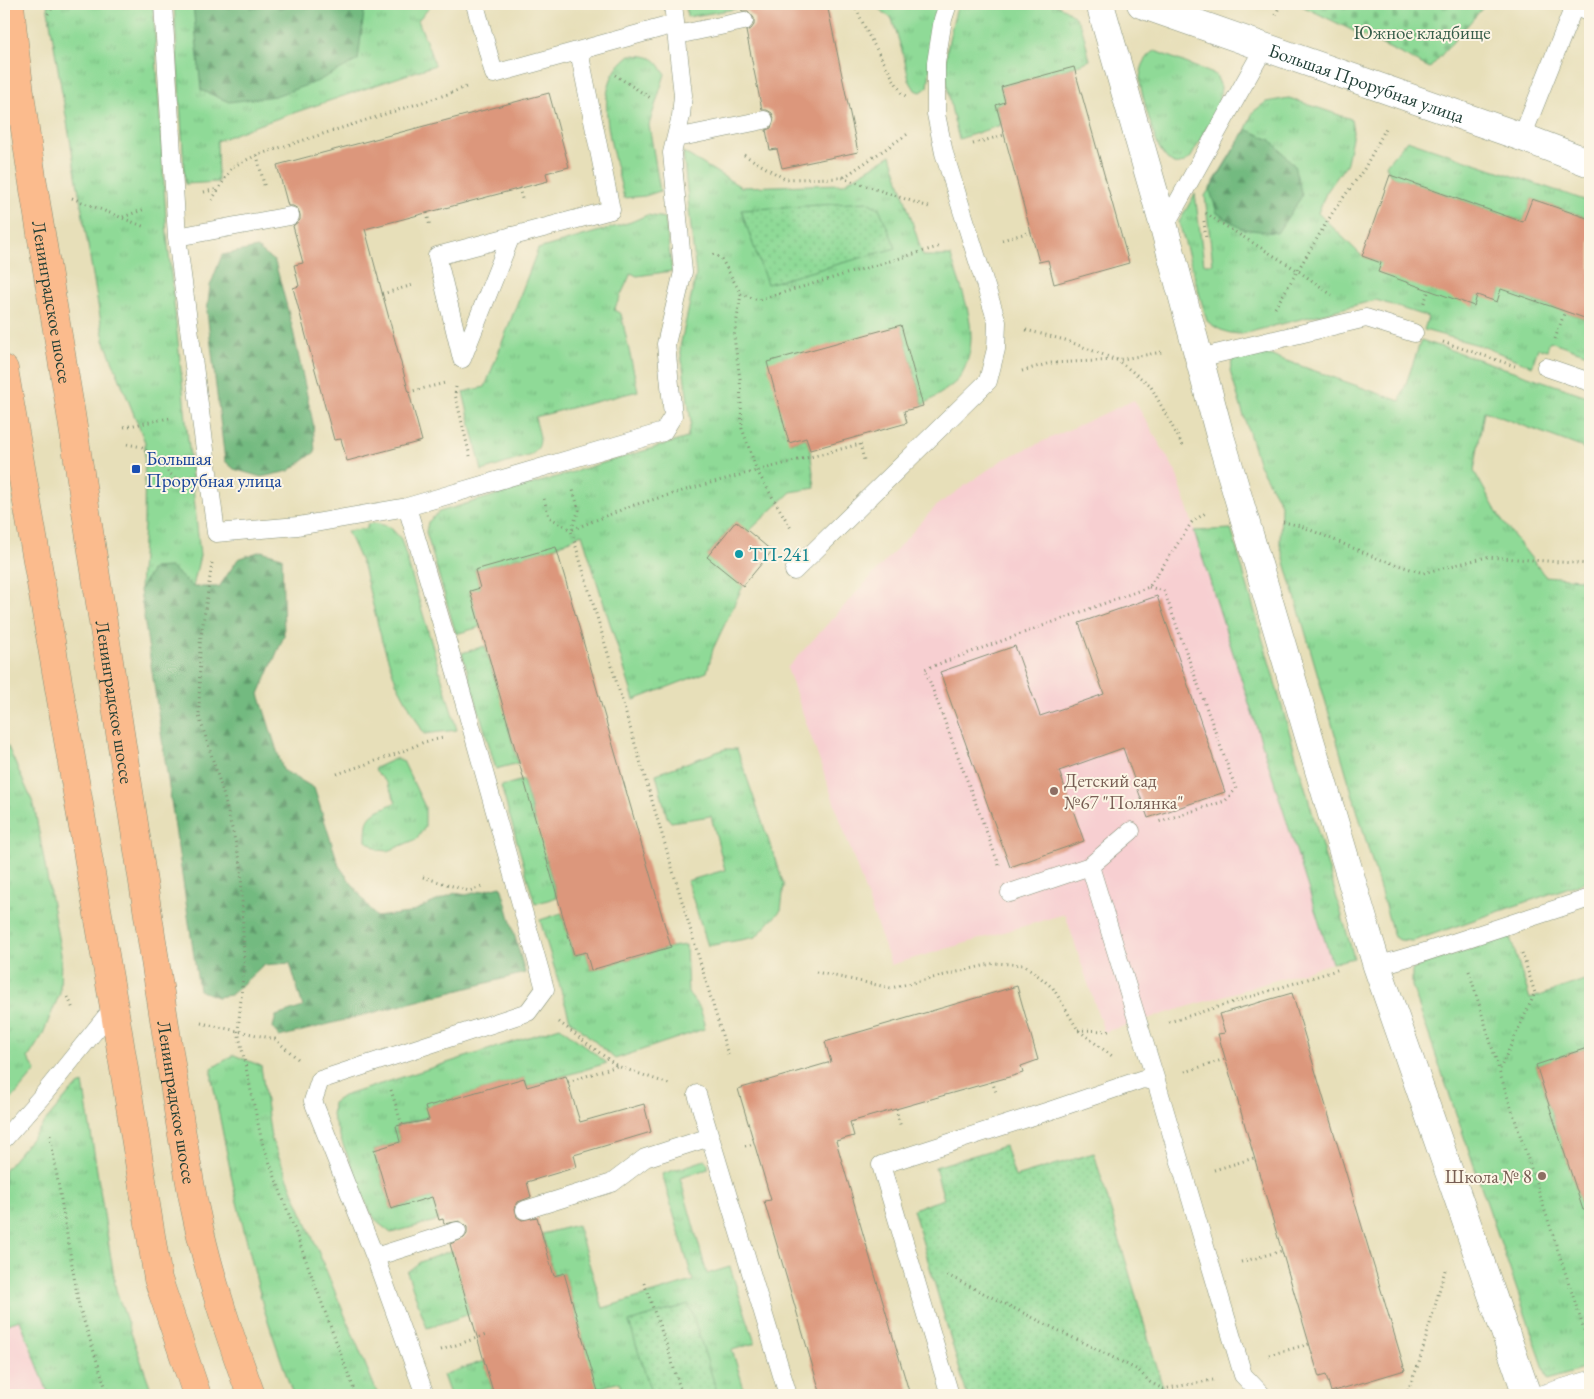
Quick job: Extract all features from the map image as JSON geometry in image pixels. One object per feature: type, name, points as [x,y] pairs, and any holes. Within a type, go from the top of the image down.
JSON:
[{"type":"main road","name":"Ленинградское шоссе","points":[[10,4],[15,54],[36,202],[195,1210],[227,1328],[251,1395]]},
{"type":"main road","points":[[4,370],[114,1007],[158,1279],[197,1395]]},
{"type":"street","points":[[1100,4],[1242,513],[1376,962],[1527,1395]]},
{"type":"street","name":"Большая Прорубная улица","points":[[1141,4],[1265,46],[1590,162]]},
{"type":"lane","points":[[163,4],[200,412],[216,533],[298,526],[407,507],[663,432],[673,416],[666,344],[683,272],[672,153],[684,95],[673,4]]},
{"type":"lane","points":[[475,4],[494,74],[579,51],[676,29],[744,21]]},
{"type":"lane","points":[[794,571],[988,381],[996,349],[997,322],[944,153],[936,114],[936,63],[943,19],[948,4]]},
{"type":"lane","points":[[1522,137],[1574,5],[1590,13]]},
{"type":"lane","points":[[1164,228],[1265,46]]},
{"type":"lane","points":[[510,236],[462,359],[437,256],[510,236],[611,210],[579,51]]},
{"type":"lane","points":[[676,138],[764,120]]},
{"type":"lane","points":[[184,236],[290,216]]},
{"type":"lane","points":[[1198,352],[1256,344],[1366,318],[1414,333]]},
{"type":"lane","points":[[1546,367],[1590,382]]},
{"type":"lane","points":[[407,507],[545,989],[528,1012],[320,1080],[313,1101],[375,1257],[425,1395]]},
{"type":"lane","points":[[1010,893],[1090,866],[1131,831]]},
{"type":"lane","points":[[1090,866],[1141,1031],[1150,1080],[1185,1179],[1241,1369],[1262,1395]]},
{"type":"lane","points":[[1376,962],[1460,941],[1590,898]]},
{"type":"lane","points":[[4,1139],[43,1095],[114,1007]]},
{"type":"lane","points":[[950,1395],[881,1165],[1150,1080]]},
{"type":"lane","points":[[697,1094],[788,1395]]},
{"type":"lane","points":[[525,1210],[612,1183],[645,1158],[710,1137]]},
{"type":"lane","points":[[375,1257],[457,1231]]},
{"type":"lane","points":[[1539,1395],[1590,1380]]},
{"type":"path","points":[[844,178],[936,114],[902,94],[869,36],[854,4]]},
{"type":"path","points":[[69,196],[149,229],[184,236],[232,167],[256,154],[448,94],[494,74]]},
{"type":"path","points":[[1256,344],[1297,270],[1333,212],[1364,169],[1388,126]]},
{"type":"path","points":[[1208,248],[1203,210],[1219,222],[1297,270],[1366,318]]},
{"type":"path","points":[[679,234],[721,258],[740,294],[734,337],[740,378],[742,428],[756,471],[808,558]]},
{"type":"path","points":[[740,294],[758,300],[971,237]]},
{"type":"path","points":[[1422,310],[1428,290]]},
{"type":"path","points":[[997,322],[1065,340],[1117,360],[1150,384],[1186,451]]},
{"type":"path","points":[[1462,349],[1485,356]]},
{"type":"path","points":[[988,381],[1050,363],[1117,360],[1198,352]]},
{"type":"path","points":[[409,392],[450,382]]},
{"type":"path","points":[[455,394],[478,486]]},
{"type":"path","points":[[124,427],[200,412]]},
{"type":"path","points":[[127,444],[142,447],[179,482],[212,503]]},
{"type":"path","points":[[571,530],[631,506],[860,444]]},
{"type":"path","points":[[579,510],[571,530],[728,1055]]},
{"type":"path","points":[[1242,513],[1301,526],[1379,559],[1423,573],[1487,557],[1590,564]]},
{"type":"path","points":[[549,517],[571,530]]},
{"type":"path","points":[[1150,587],[1192,522]]},
{"type":"path","points":[[216,533],[200,644],[199,716],[222,789],[241,864],[244,966],[238,1031],[262,1142],[356,1395]]},
{"type":"path","points":[[1010,893],[925,669],[1150,587],[1164,591],[1236,789],[1226,801],[1131,831]]},
{"type":"path","points":[[337,774],[396,754],[424,742]]},
{"type":"path","points":[[424,877],[469,891]]},
{"type":"path","points":[[1499,1071],[1535,993],[1513,924]]},
{"type":"path","points":[[1460,941],[1499,1071],[1590,1348]]},
{"type":"path","points":[[1078,1030],[1141,1031],[1376,962]]},
{"type":"path","points":[[816,972],[890,988],[995,963],[1025,965],[1053,988],[1078,1030],[1150,1080],[1225,1059]]},
{"type":"path","points":[[196,1022],[275,1038],[320,1080]]},
{"type":"path","points":[[561,1024],[617,1066],[697,1094]]},
{"type":"path","points":[[383,1060],[402,1125]]},
{"type":"path","points":[[568,1082],[617,1066]]},
{"type":"path","points":[[43,1095],[79,1306],[108,1395]]},
{"type":"path","points":[[1185,1179],[1254,1158]]},
{"type":"path","points":[[1212,1271],[1281,1251]]},
{"type":"path","points":[[910,1259],[966,1284],[1138,1370],[1150,1382],[1163,1390],[1241,1369],[1310,1344]]},
{"type":"path","points":[[1406,1395],[1419,1363],[1446,1267]]},
{"type":"path","points":[[644,1283],[668,1349],[682,1395]]},
{"type":"path","points":[[440,1350],[486,1335]]},
{"type":"shaded area","name":"Детский сад №67 \"Полянка\"","points":[[1134,400],[1176,472],[1332,963],[1104,1032],[1065,914],[891,965],[787,668],[937,505],[1002,460]]},
{"type":"shaded area","points":[[20,1320],[49,1395],[4,1395],[4,1325]]},
{"type":"green space","points":[[47,4],[153,4],[167,235],[200,555],[193,587],[153,568],[140,589],[144,525],[145,442],[104,340]]},
{"type":"green space","points":[[174,4],[433,4],[418,20],[435,65],[252,127],[217,141],[218,182],[185,184]]},
{"type":"green space","points":[[193,4],[365,4],[358,60],[316,82],[275,96],[229,102],[201,90]]},
{"type":"green space","points":[[686,4],[740,4],[741,8],[687,17]]},
{"type":"green space","points":[[873,4],[939,4],[936,15],[928,87],[921,92],[915,90],[909,80],[892,19]]},
{"type":"green space","points":[[958,4],[1054,4],[1064,9],[1076,19],[1083,33],[1090,60],[1074,67],[1001,87],[1005,102],[996,105],[1001,125],[959,139],[950,102],[946,65],[948,42]]},
{"type":"green space","name":"Южное кладбище","points":[[1298,4],[1486,4],[1430,68]]},
{"type":"green space","points":[[1155,51],[1216,75],[1221,87],[1219,105],[1191,157],[1183,163],[1174,164],[1169,161],[1158,146],[1142,92],[1140,80],[1142,67],[1148,56]]},
{"type":"green space","points":[[630,55],[655,60],[665,74],[649,125],[660,191],[645,196],[624,198],[610,140],[607,95],[610,82],[618,67]]},
{"type":"green space","points":[[1289,98],[1351,119],[1353,132],[1347,163],[1326,193],[1318,213],[1362,256],[1474,305],[1477,295],[1497,301],[1505,279],[1517,295],[1590,320],[1590,355],[1550,341],[1547,350],[1538,348],[1532,366],[1482,346],[1424,330],[1428,317],[1376,300],[1242,334],[1223,331],[1207,321],[1179,222],[1195,194],[1204,264],[1213,264],[1205,196],[1246,129],[1253,112],[1266,102]]},
{"type":"green space","points":[[1246,129],[1271,140],[1294,165],[1302,196],[1277,233],[1242,229],[1217,213],[1210,190]]},
{"type":"green space","points":[[1407,140],[1590,202],[1590,219],[1532,199],[1523,222],[1390,175],[1386,165]]},
{"type":"green space","points":[[683,152],[741,187],[843,184],[891,155],[923,256],[951,256],[969,316],[970,347],[967,362],[960,377],[948,388],[923,405],[901,325],[790,443],[806,438],[810,450],[815,488],[791,492],[748,532],[736,521],[707,556],[743,586],[713,649],[707,672],[634,700],[582,534],[556,547],[475,570],[480,588],[470,591],[480,627],[456,634],[426,532],[428,522],[439,512],[687,438],[691,422],[680,347],[696,275]]},
{"type":"green space","points":[[867,202],[879,208],[896,248],[767,284],[741,210]]},
{"type":"green space","points":[[647,215],[665,218],[672,271],[637,276],[631,273],[614,310],[621,314],[638,391],[535,417],[540,438],[536,451],[531,455],[482,471],[463,392],[485,387],[538,249],[631,222]]},
{"type":"green space","points":[[257,248],[275,262],[292,326],[313,423],[315,452],[289,471],[261,477],[234,469],[225,461],[207,312],[210,286],[222,255]]},
{"type":"green space","points":[[1421,340],[1590,397],[1590,458],[1581,447],[1484,411],[1474,471],[1500,518],[1545,576],[1590,580],[1590,880],[1413,941],[1400,940],[1394,937],[1280,545],[1281,504],[1259,465],[1230,371],[1233,357],[1246,352],[1264,353],[1400,401]]},
{"type":"green space","points":[[376,523],[390,527],[401,539],[457,730],[424,734],[396,682],[382,641],[363,566],[347,531],[368,528],[367,524]]},
{"type":"green space","points":[[1231,529],[1354,958],[1332,963],[1194,531]]},
{"type":"green space","points":[[261,551],[282,557],[284,636],[259,694],[283,770],[314,788],[339,866],[376,917],[409,913],[455,893],[466,895],[501,886],[525,973],[279,1037],[273,1027],[276,1016],[303,1007],[290,963],[263,965],[231,995],[217,997],[199,990],[140,590],[153,568],[170,567],[193,587],[219,587],[238,559]]},
{"type":"green space","points":[[485,646],[497,688],[508,686],[518,720],[507,723],[518,763],[496,769],[462,653]]},
{"type":"green space","points":[[4,738],[34,805],[61,954],[60,993],[42,1036],[28,1058],[36,1071],[4,1108]]},
{"type":"green space","points":[[725,749],[737,749],[784,885],[781,910],[756,937],[708,946],[687,881],[725,870],[711,816],[671,822],[667,817],[656,774]]},
{"type":"green space","points":[[397,758],[403,761],[425,807],[425,826],[417,839],[388,851],[379,850],[366,841],[369,818],[376,812],[396,802],[387,783],[376,772],[375,768]]},
{"type":"green space","points":[[523,780],[535,821],[545,819],[555,853],[545,856],[557,897],[535,904],[501,786]]},
{"type":"green space","points":[[562,913],[573,955],[586,952],[591,970],[671,947],[686,945],[688,993],[700,1009],[705,1023],[704,1029],[615,1059],[570,1020],[540,920]]},
{"type":"green space","points":[[1510,937],[1530,999],[1590,978],[1590,1047],[1536,1065],[1590,1231],[1590,1367],[1548,1380],[1412,986],[1412,970],[1424,964]]},
{"type":"green space","points":[[560,1027],[607,1063],[527,1087],[524,1078],[426,1107],[428,1117],[396,1126],[400,1142],[374,1150],[391,1209],[432,1197],[439,1220],[391,1233],[377,1222],[368,1208],[332,1116],[333,1103],[343,1096]]},
{"type":"green space","points":[[234,1055],[261,1066],[271,1138],[378,1395],[293,1395],[263,1306],[235,1194],[212,1079],[212,1068]]},
{"type":"green space","points":[[83,1083],[116,1290],[153,1395],[49,1395],[20,1320],[4,1325],[4,1171],[71,1091]]},
{"type":"green space","points":[[1005,1146],[1015,1177],[1094,1153],[1165,1395],[967,1395],[913,1209],[944,1199],[935,1167]]},
{"type":"green space","points":[[705,1160],[708,1164],[708,1169],[680,1178],[707,1274],[730,1267],[755,1343],[732,1350],[746,1395],[623,1395],[619,1382],[585,1392],[586,1349],[564,1273],[554,1276],[542,1234],[577,1225],[603,1308],[693,1281],[662,1174]]},
{"type":"green space","points":[[461,1247],[460,1277],[470,1314],[427,1328],[407,1272],[420,1262]]},
{"type":"green space","points":[[689,1304],[718,1395],[652,1395],[629,1322]]},
{"type":"green space","points":[[484,1361],[494,1395],[450,1395],[443,1375]]},
{"type":"building","points":[[740,4],[827,4],[858,152],[782,168],[777,149],[770,150],[766,130],[771,128],[774,118],[772,113],[762,110],[746,31],[754,25],[754,18],[748,11],[742,11]]},
{"type":"building","points":[[1074,67],[1129,263],[1054,284],[1048,260],[1039,262],[996,105],[1005,102],[1001,87]]},
{"type":"building","points":[[549,93],[569,167],[546,173],[548,181],[365,229],[422,441],[347,461],[341,439],[334,440],[293,288],[299,286],[294,265],[303,263],[293,226],[300,220],[300,215],[298,209],[288,206],[277,165]]},
{"type":"building","points":[[1390,175],[1523,222],[1532,199],[1590,219],[1590,320],[1501,289],[1497,302],[1477,295],[1474,306],[1378,272],[1381,263],[1362,256]]},
{"type":"building","points":[[901,325],[923,406],[904,411],[907,423],[810,450],[806,438],[789,443],[767,362]]},
{"type":"building","name":"ТП-241","points":[[736,521],[772,551],[743,586],[707,557]]},
{"type":"building","points":[[556,547],[671,947],[591,970],[586,952],[574,955],[470,591],[480,588],[475,570]]},
{"type":"building","points":[[1157,596],[1225,792],[1148,818],[1123,748],[1059,771],[1084,841],[1010,867],[940,672],[1015,646],[1040,716],[1070,706],[1104,694],[1079,623]]},
{"type":"building","points":[[1017,986],[1038,1060],[1021,1066],[1023,1073],[850,1122],[854,1136],[836,1141],[910,1395],[821,1395],[764,1201],[771,1200],[738,1089],[831,1062],[825,1042]]},
{"type":"building","points":[[1292,993],[1405,1370],[1331,1392],[1326,1375],[1319,1377],[1218,1034],[1225,1033],[1219,1014]]},
{"type":"building","points":[[1590,1047],[1590,1209],[1583,1210],[1536,1065]]},
{"type":"building","points":[[566,1076],[580,1122],[644,1104],[651,1132],[574,1155],[577,1167],[527,1182],[531,1197],[518,1202],[515,1208],[517,1217],[522,1220],[537,1217],[554,1276],[564,1273],[599,1395],[494,1395],[450,1244],[464,1238],[467,1234],[467,1227],[460,1221],[444,1224],[443,1219],[439,1220],[432,1197],[391,1209],[374,1150],[400,1142],[396,1126],[429,1120],[425,1107],[524,1078],[527,1087]]},
{"type":"place","name":"Большая Прорубная улица","points":[[136,469]]},
{"type":"place","name":"ТП-241","points":[[739,554]]},
{"type":"place","name":"Детский сад №67 \"Полянка\"","points":[[1054,791]]},
{"type":"place","name":"Школа № 8","points":[[1542,1176]]}]
